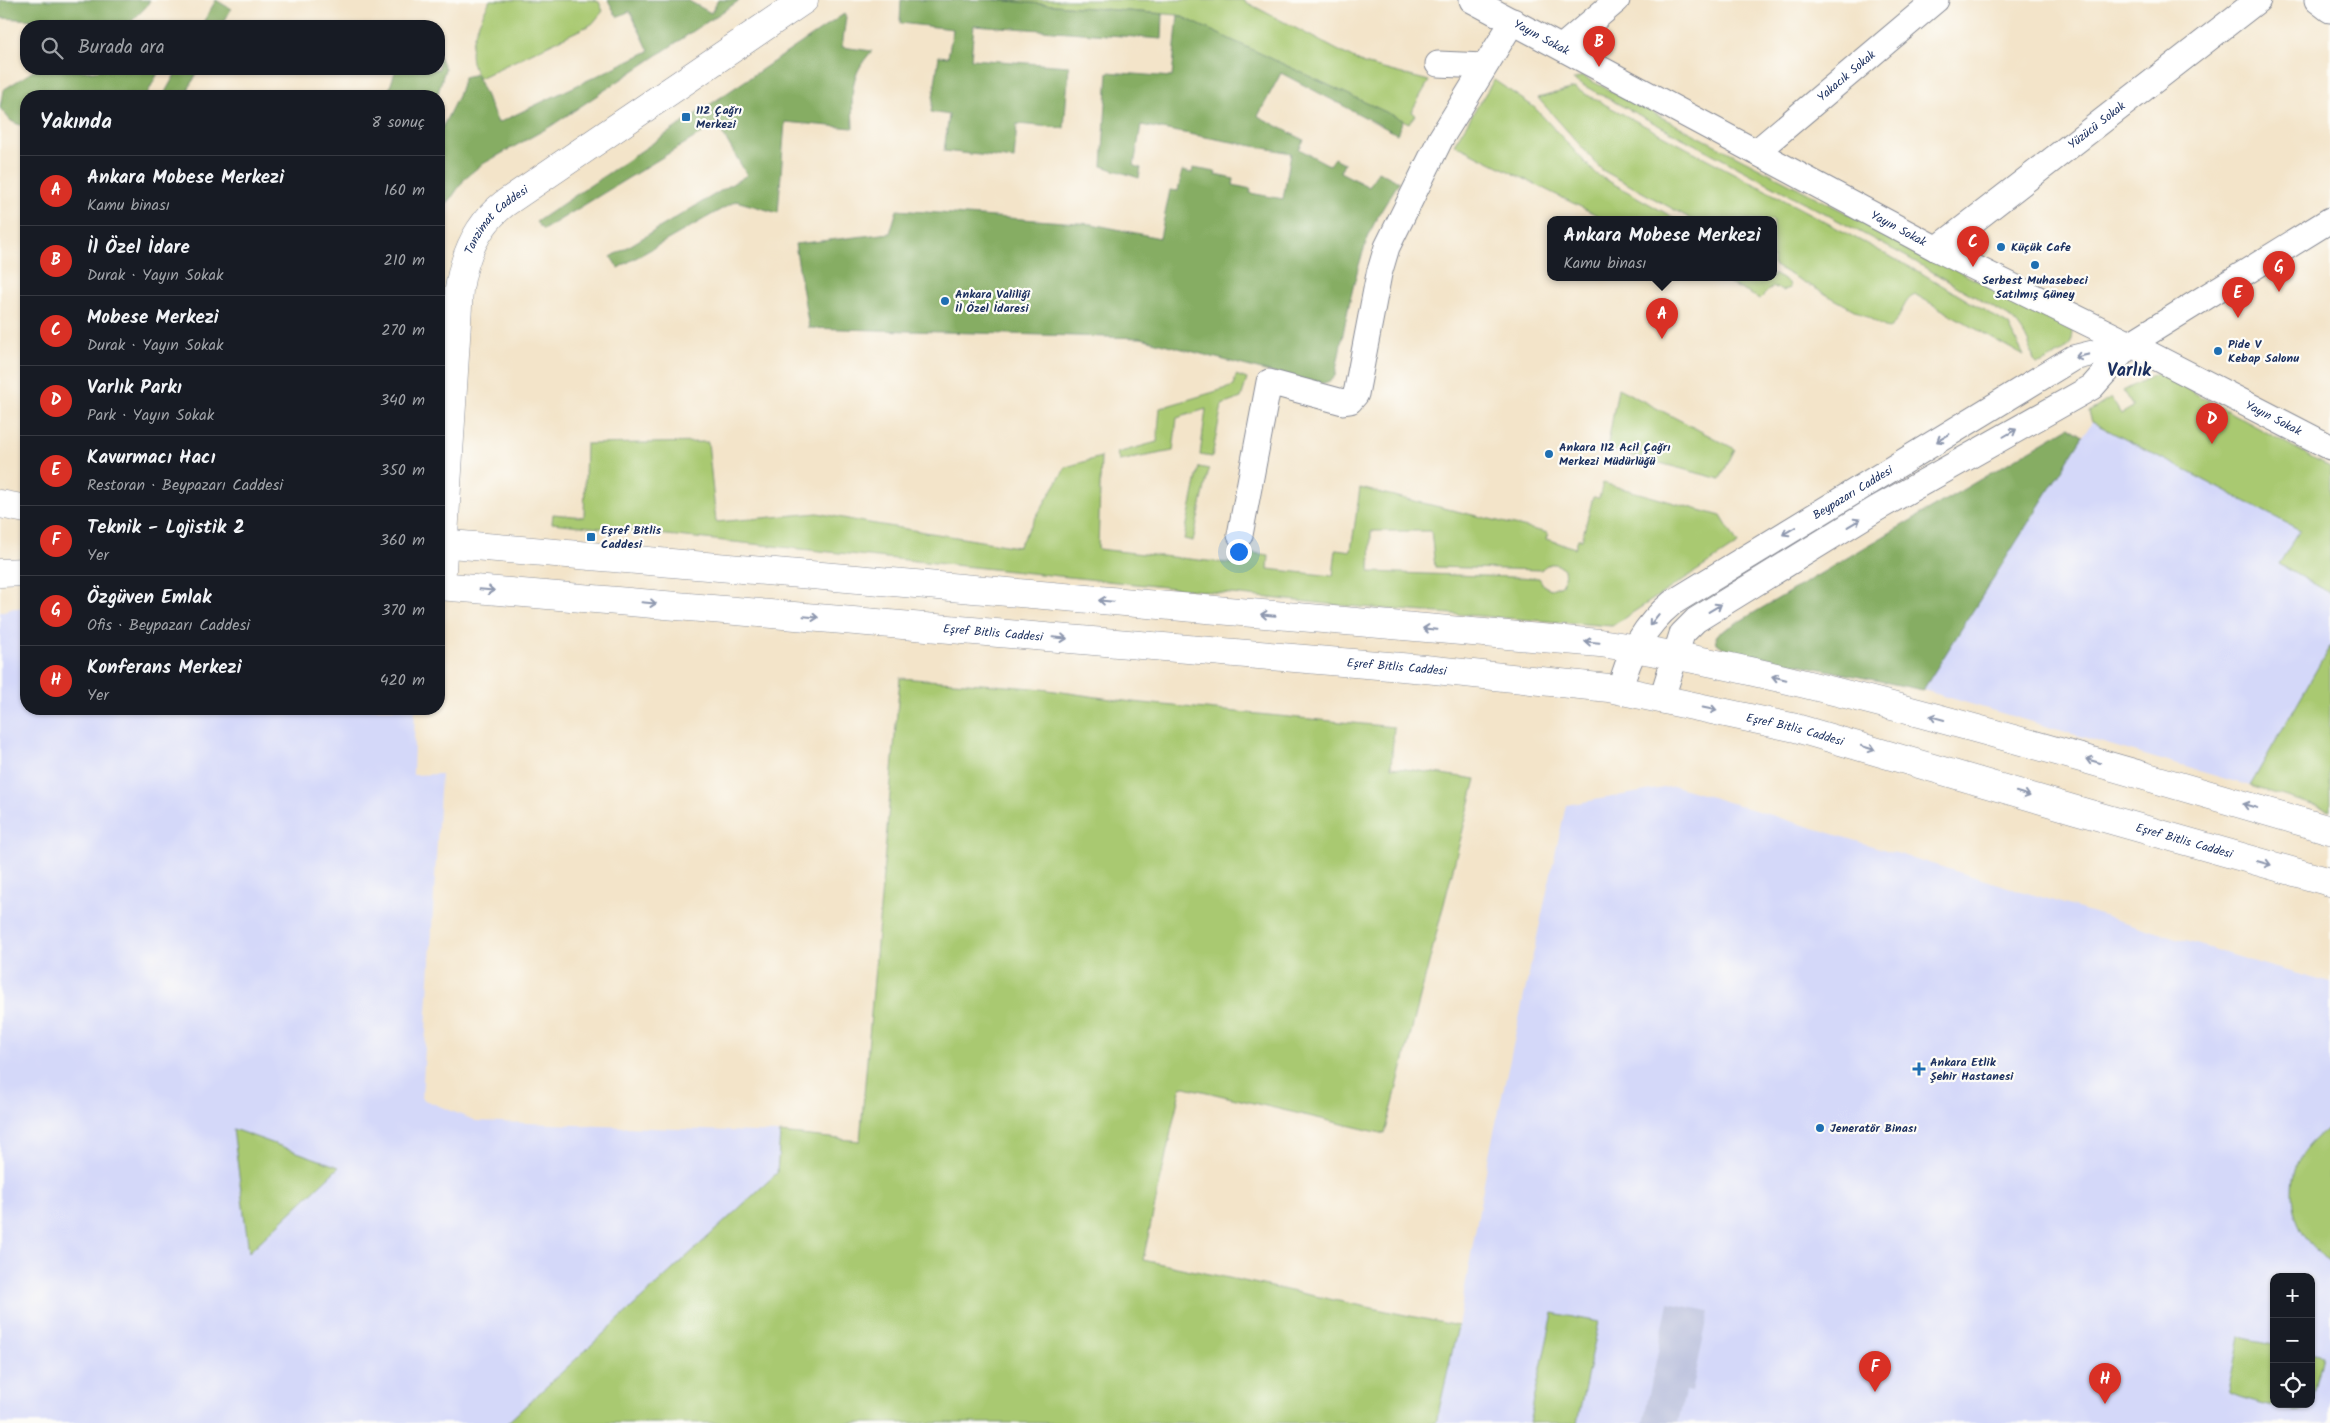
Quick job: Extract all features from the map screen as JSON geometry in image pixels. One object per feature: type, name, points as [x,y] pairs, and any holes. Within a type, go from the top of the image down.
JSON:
[{"type":"main road","name":"Tanzimat Caddesi","points":[[445,487],[459,289],[465,261],[482,229],[504,204],[804,0]]},
{"type":"main road","points":[[0,504],[20,509]]},
{"type":"main road","points":[[0,510],[20,511]]},
{"type":"main road","points":[[445,543],[1561,640],[1634,648],[1817,686],[2020,740],[2330,830]]},
{"type":"main road","points":[[0,555],[20,557]]},
{"type":"main road","points":[[0,573],[20,572]]},
{"type":"main road","name":"Eşref Bitlis Caddesi","points":[[445,586],[1425,668],[1620,690],[1842,740],[2076,810],[2330,882]]},
{"type":"street","name":"Yayın Sokak","points":[[1472,0],[1937,249],[2130,344],[2330,447]]},
{"type":"street","points":[[1562,47],[1617,0]]},
{"type":"street","name":"Yakacık Sokak","points":[[1756,152],[1936,0]]},
{"type":"street","name":"Yüzücü Sokak","points":[[1937,249],[2258,0]]},
{"type":"street","points":[[2318,0],[2330,10]]},
{"type":"street","points":[[1240,535],[1269,382],[1343,402],[1350,401],[1356,394],[1379,274],[1387,247],[1441,138],[1513,21]]},
{"type":"street","points":[[1438,64],[1484,66]]},
{"type":"street","name":"Beypazarı Caddesi","points":[[1662,698],[1682,634],[1696,620],[1876,509],[2092,387],[2130,344],[2330,220]]},
{"type":"street","name":"Beypazarı Caddesi","points":[[1620,690],[1626,664],[1634,648],[1659,614],[1689,592],[2074,358],[2130,344]]},
{"type":"shaded area","points":[[2092,422],[2330,545],[2330,646],[2250,786],[1923,690]]},
{"type":"shaded area","points":[[14,608],[20,608],[20,715],[415,715],[413,775],[441,774],[422,1099],[476,1121],[780,1133],[778,1172],[507,1423],[0,1423],[0,612]]},
{"type":"shaded area","name":"Ankara Etlik Şehir Hastanesi","points":[[1675,786],[2330,983],[2330,1423],[1436,1423],[1458,1326],[1489,1155],[1566,805]]},
{"type":"shaded area","points":[[1668,1303],[1709,1311],[1692,1392],[1685,1391],[1678,1423],[1643,1423]]},
{"type":"green space","points":[[0,0],[150,0],[133,20],[32,20],[0,18]]},
{"type":"green space","points":[[216,0],[231,9],[225,20],[204,20]]},
{"type":"green space","points":[[490,0],[594,0],[599,2],[603,11],[592,24],[479,78],[471,58],[471,48],[476,29]]},
{"type":"green space","points":[[608,0],[687,0],[711,13],[718,0],[740,0],[551,126],[481,165],[466,177],[445,207],[445,122],[458,96],[464,77],[476,74],[498,123],[649,51],[630,11],[617,17]]},
{"type":"green space","points":[[901,0],[994,0],[1163,14],[1162,39],[974,25],[971,59],[1069,66],[1064,128],[1017,124],[1014,159],[944,151],[949,115],[931,112],[939,56],[948,57],[953,29],[900,23]]},
{"type":"green space","points":[[994,0],[1242,0],[1364,64],[1429,81],[1411,112],[1415,115],[1409,123],[1178,15]]},
{"type":"green space","points":[[844,14],[846,17],[842,47],[872,51],[864,60],[855,78],[852,96],[853,128],[785,122],[778,213],[736,201],[618,268],[611,257],[747,175],[717,124],[543,230],[536,222]]},
{"type":"green space","points":[[1178,15],[1403,120],[1397,134],[1281,73],[1258,116],[1304,140],[1299,149],[1329,165],[1334,158],[1344,163],[1340,172],[1369,187],[1378,171],[1399,182],[1375,222],[1363,252],[1349,305],[1335,376],[1332,379],[1322,383],[1307,382],[1141,338],[809,328],[795,244],[890,233],[897,210],[1092,224],[1160,238],[1170,190],[1178,191],[1182,171],[1192,173],[1193,168],[1216,172],[1215,175],[1234,179],[1233,185],[1251,189],[1250,193],[1283,199],[1291,153],[1141,125],[1134,166],[1141,168],[1139,178],[1102,166],[1108,72],[1172,77]]},
{"type":"green space","points":[[27,75],[157,75],[149,90],[20,90],[20,125],[11,121],[0,108],[3,90]]},
{"type":"green space","points":[[175,75],[196,75],[188,90],[166,90]]},
{"type":"green space","points":[[394,75],[443,75],[439,90],[389,90]]},
{"type":"green space","points":[[1582,76],[2072,330],[2071,342],[2064,351],[2037,364],[2022,331],[2008,316],[1905,256],[1573,80]]},
{"type":"green space","points":[[1494,80],[1534,107],[1596,174],[1671,216],[1599,216],[1454,144]]},
{"type":"green space","points":[[1574,88],[1923,274],[2009,325],[2024,356],[1916,295],[1908,300],[1893,325],[1889,328],[1885,327],[1777,267],[1777,216],[1686,216],[1602,170],[1538,98]]},
{"type":"green space","points":[[1777,276],[1789,283],[1790,288],[1782,291],[1773,286],[1760,299],[1725,281],[1777,281]]},
{"type":"green space","points":[[2158,373],[2330,467],[2330,593],[2279,564],[2300,530],[2092,422],[2089,412],[2111,398],[2121,414],[2133,407],[2123,391]]},
{"type":"green space","points":[[1236,375],[1247,379],[1241,398],[1222,405],[1212,457],[1200,455],[1206,409],[1177,418],[1173,451],[1119,461],[1117,453],[1157,442],[1160,408],[1234,386]]},
{"type":"green space","points":[[1618,388],[1735,449],[1720,479],[1607,449]]},
{"type":"green space","points":[[2069,427],[2083,436],[1923,690],[1725,649],[1717,643],[1716,637],[1718,634]]},
{"type":"green space","points":[[708,442],[716,522],[818,513],[1018,547],[1066,467],[1101,457],[1098,549],[1235,564],[1236,551],[1269,555],[1268,569],[1333,576],[1336,549],[1351,551],[1360,488],[1548,533],[1546,539],[1575,548],[1578,539],[1582,539],[1593,497],[1599,498],[1603,483],[1721,516],[1738,544],[1612,626],[1346,606],[552,523],[553,514],[584,517],[586,444]],"holes":[[[1371,531],[1431,531],[1435,567],[1541,570],[1546,565],[1552,564],[1564,569],[1565,578],[1562,585],[1551,589],[1544,586],[1539,578],[1370,572]]]},
{"type":"green space","points":[[1199,467],[1209,469],[1193,541],[1184,539]]},
{"type":"green space","points":[[2330,646],[2330,810],[2250,786]]},
{"type":"green space","points":[[900,678],[1034,688],[1132,702],[1394,727],[1391,767],[1476,779],[1385,1134],[1181,1086],[1143,1260],[1458,1326],[1436,1423],[507,1423],[777,1173],[780,1133],[860,1141]]},
{"type":"green space","points":[[2330,1126],[2330,1261],[2319,1253],[2302,1231],[2296,1218],[2292,1192],[2293,1178],[2300,1158],[2311,1143]]},
{"type":"green space","points":[[233,1129],[339,1167],[249,1252]]},
{"type":"green space","points":[[1553,1313],[1599,1322],[1577,1423],[1529,1423]]},
{"type":"green space","points":[[2239,1337],[2270,1343],[2270,1406],[2230,1394],[2229,1386]]},
{"type":"green space","points":[[2315,1353],[2322,1355],[2315,1385]]},
{"type":"green space","points":[[2279,1408],[2303,1408],[2299,1410]]},
{"type":"place","name":"İl Özel İdare","points":[[1599,67]]},
{"type":"place","name":"112 Çağrı Merkezi","points":[[686,117]]},
{"type":"place","name":"Küçük Cafe","points":[[2001,247]]},
{"type":"place","name":"Serbest Muhasebeci Satılmış Güney","points":[[2035,265]]},
{"type":"place","name":"Mobese Merkezi","points":[[1973,267]]},
{"type":"place","name":"Özgüven Emlak","points":[[2279,292]]},
{"type":"place","name":"Ankara Valiliği İl Özel İdaresi","points":[[945,301]]},
{"type":"place","name":"Kavurmacı Hacı","points":[[2238,318]]},
{"type":"place","name":"Ankara Mobese Merkezi","points":[[1662,339]]},
{"type":"place","name":"Pide V Kebap Salonu","points":[[2218,351]]},
{"type":"place","name":"Varlık Parkı","points":[[2212,444]]},
{"type":"place","name":"Ankara 112 Acil Çağrı Merkezi Müdürlüğü","points":[[1549,454]]},
{"type":"place","name":"Eşref Bitlis Caddesi","points":[[591,537]]},
{"type":"place","name":"Ankara Etlik Şehir Hastanesi","points":[[1919,1069]]},
{"type":"place","name":"Jeneratör Binası","points":[[1820,1128]]},
{"type":"place","name":"Teknik - Lojistik 2","points":[[1875,1392]]},
{"type":"place","name":"Konferans Merkezi","points":[[2105,1404]]},
{"type":"district","name":"Varlık","points":[[2129,370]]}]
